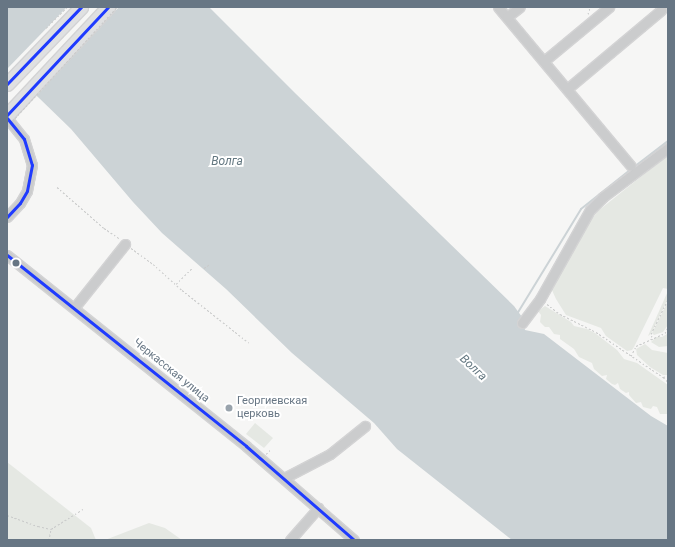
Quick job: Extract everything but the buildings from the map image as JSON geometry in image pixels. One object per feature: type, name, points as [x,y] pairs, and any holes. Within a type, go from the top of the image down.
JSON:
[{"type":"highway","points":[[7,84],[81,7]]},
{"type":"highway","points":[[7,117],[108,7]]},
{"type":"street","points":[[498,7],[631,166]]},
{"type":"street","points":[[507,18],[520,7]]},
{"type":"street","points":[[544,61],[608,7]]},
{"type":"street","points":[[567,89],[664,12]]},
{"type":"street","points":[[7,117],[24,139],[30,151],[32,164],[27,191],[20,203],[7,217]]},
{"type":"street","points":[[522,323],[540,299],[590,210],[603,198],[668,148]]},
{"type":"street","points":[[74,308],[125,244]]},
{"type":"street","name":"Черкасская улица","points":[[7,255],[284,478],[354,540]]},
{"type":"street","points":[[284,478],[330,454],[365,426]]},
{"type":"street","points":[[290,540],[318,508]]},
{"type":"path","points":[[7,127],[117,7]]},
{"type":"path","points":[[588,14],[590,7]]},
{"type":"path","points":[[57,187],[125,244],[153,264],[176,285],[249,343]]},
{"type":"path","points":[[204,268],[210,264]]},
{"type":"path","points":[[176,285],[193,267]]},
{"type":"path","points":[[540,299],[560,314],[596,332],[663,377],[668,382]]},
{"type":"path","points":[[652,337],[651,334],[668,299]]},
{"type":"path","points":[[630,356],[636,346],[665,332],[668,327]]},
{"type":"path","points":[[663,377],[668,376]]},
{"type":"path","points":[[7,515],[51,529],[83,509]]},
{"type":"path","points":[[49,540],[51,529]]},
{"type":"shaded area","points":[[668,155],[668,289],[663,288],[634,347],[632,350],[627,351],[606,336],[601,328],[566,315],[551,288],[591,220],[598,211]]},
{"type":"shaded area","points":[[668,291],[668,299],[651,334],[648,336]]},
{"type":"shaded area","points":[[668,301],[668,325],[663,332],[654,335],[652,333]]},
{"type":"shaded area","points":[[545,306],[571,322],[574,326],[587,329],[595,333],[617,350],[624,359],[637,363],[668,385],[668,414],[660,414],[657,407],[653,406],[651,409],[643,407],[641,402],[636,403],[629,395],[629,392],[626,393],[620,389],[618,383],[615,385],[612,384],[606,379],[607,375],[602,376],[594,369],[592,363],[579,357],[574,349],[560,339],[560,335],[554,334],[549,327],[545,327],[540,322],[541,315],[538,311]]},
{"type":"shaded area","points":[[668,330],[668,346],[659,347],[651,342],[656,337],[662,337],[667,334]]},
{"type":"shaded area","points":[[645,344],[652,350],[668,353],[668,375],[663,375],[650,367],[637,355],[636,349]]},
{"type":"shaded area","points":[[255,423],[273,438],[264,448],[246,434]]},
{"type":"shaded area","points":[[7,462],[91,528],[96,540],[7,540]]},
{"type":"shaded area","points":[[149,523],[165,528],[182,540],[105,540]]},
{"type":"water","name":"Волга","points":[[7,7],[209,7],[295,93],[514,306],[522,317],[525,330],[544,334],[651,416],[668,426],[668,540],[512,540],[397,449],[374,423],[292,353],[226,289],[162,233],[133,202],[71,129],[7,67]]},
{"type":"pier","points":[[67,7],[119,7],[35,97],[7,69]]},
{"type":"waterway","points":[[634,167],[668,141]]},
{"type":"waterway","points":[[517,314],[581,209],[630,170]]},
{"type":"transit line","points":[[7,84],[81,7]]},
{"type":"transit line","points":[[7,115],[108,7]]},
{"type":"transit line","points":[[7,118],[24,139],[32,165],[27,191],[20,203],[7,217]]},
{"type":"transit line","points":[[7,255],[246,446],[354,540]]},
{"type":"place","name":"Георгиевская церковь","points":[[229,408]]}]
